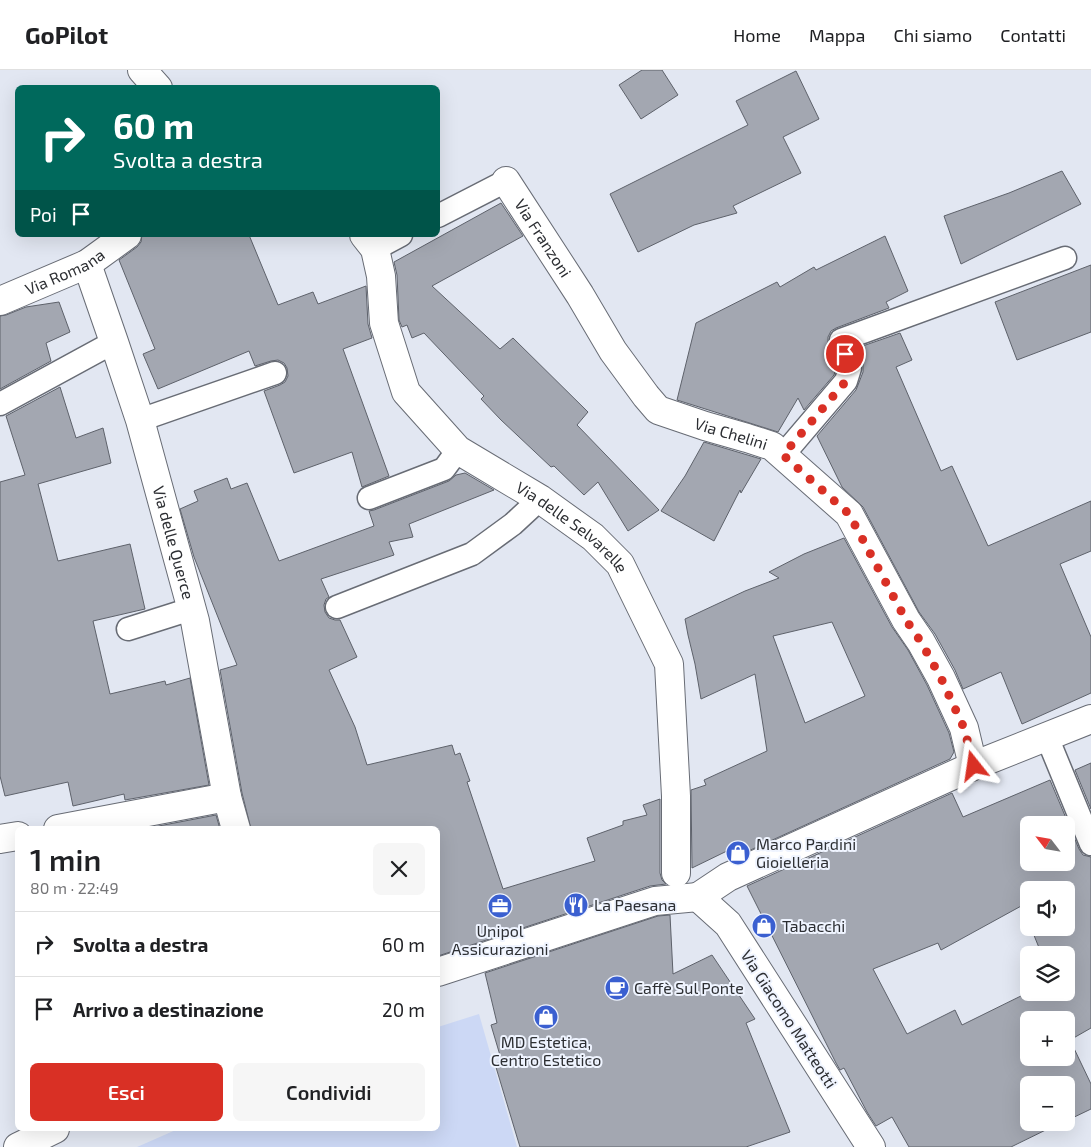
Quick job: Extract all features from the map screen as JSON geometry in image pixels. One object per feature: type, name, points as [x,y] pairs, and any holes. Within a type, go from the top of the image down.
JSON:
[{"type":"street","points":[[142,70],[155,85]]},
{"type":"street","name":"Via Franzoni","points":[[506,181],[580,295]]},
{"type":"street","name":"Via Romana","points":[[0,301],[87,264],[123,237]]},
{"type":"street","name":"Via delle Selvarelle","points":[[370,242],[381,276],[384,323],[406,392],[458,450],[540,499],[593,538],[620,564],[669,664],[676,796],[676,873]]},
{"type":"street","name":"Via delle Querce","points":[[87,264],[140,420],[192,609],[227,797],[235,826]]},
{"type":"street","name":"Via Chelini","points":[[580,295],[613,351],[658,410],[772,446],[849,514],[906,620],[941,678],[964,728],[974,766]]},
{"type":"street","points":[[440,971],[655,901],[698,897],[728,877],[974,766],[1091,719]]},
{"type":"street","points":[[74,826],[227,797]]},
{"type":"street","points":[[0,839],[15,836]]},
{"type":"street","name":"Via Giacomo Matteotti","points":[[698,897],[728,924],[871,1147]]},
{"type":"street","points":[[18,1147],[51,1131]]},
{"type":"lane","points":[[440,215],[506,181]]},
{"type":"lane","points":[[370,242],[393,237]]},
{"type":"lane","points":[[783,455],[846,381],[850,368],[841,340],[1065,258]]},
{"type":"lane","points":[[0,404],[114,342]]},
{"type":"lane","points":[[140,420],[275,374]]},
{"type":"lane","points":[[369,498],[444,469],[458,450]]},
{"type":"lane","points":[[337,607],[472,554],[513,524],[540,499]]},
{"type":"lane","points":[[128,629],[192,609]]},
{"type":"lane","points":[[1047,737],[1091,844]]},
{"type":"shaded area","points":[[479,1014],[517,1147],[137,1147],[173,1131],[440,1131],[440,1026]]},
{"type":"building","points":[[642,70],[662,70],[678,95],[641,119],[619,85]]},
{"type":"building","points":[[796,71],[819,119],[783,137],[801,173],[733,206],[737,213],[694,225],[638,252],[610,194],[748,125],[736,101]]},
{"type":"building","points":[[1062,171],[1081,204],[961,264],[944,216],[1009,193]]},
{"type":"building","points":[[501,203],[523,236],[432,286],[500,349],[513,338],[588,412],[577,425],[659,510],[628,531],[598,482],[584,495],[501,420],[481,399],[484,396],[424,333],[412,338],[407,325],[402,327],[399,320],[397,275],[394,262]]},
{"type":"building","points":[[885,236],[908,291],[886,302],[889,308],[831,331],[828,337],[828,344],[836,368],[834,375],[804,410],[798,398],[778,432],[677,400],[696,323],[777,282],[780,287],[814,267],[816,270]]},
{"type":"building","points":[[142,237],[250,237],[278,305],[313,292],[318,304],[366,286],[368,324],[372,338],[343,349],[389,476],[362,487],[352,452],[294,473],[264,391],[285,382],[288,376],[284,363],[278,360],[255,366],[249,351],[158,389],[143,354],[155,349],[119,260],[141,242]]},
{"type":"building","points":[[1091,265],[1091,332],[1017,360],[995,302]]},
{"type":"building","points":[[59,302],[70,332],[46,343],[51,361],[0,389],[0,316],[26,307]]},
{"type":"building","points":[[900,333],[912,360],[896,367],[941,471],[952,466],[988,546],[1091,501],[1091,551],[1060,564],[1091,637],[1091,693],[1022,724],[1001,672],[963,689],[955,670],[935,634],[919,612],[863,507],[842,487],[817,436],[856,390],[863,372],[863,365],[857,348]]},
{"type":"building","points":[[60,387],[76,438],[103,428],[111,463],[38,484],[58,561],[130,544],[145,609],[93,621],[110,694],[165,681],[166,685],[190,678],[209,785],[125,800],[124,794],[73,806],[68,782],[5,796],[0,776],[0,482],[25,475],[6,416]]},
{"type":"building","points":[[704,442],[761,459],[741,493],[740,490],[714,541],[661,511],[685,476]]},
{"type":"building","points":[[465,473],[494,490],[409,524],[413,537],[389,542],[394,555],[321,579],[329,597],[324,605],[325,612],[329,618],[340,620],[357,657],[329,670],[355,727],[367,765],[452,745],[455,755],[460,753],[470,781],[467,782],[503,889],[595,861],[587,838],[623,825],[623,821],[647,815],[643,805],[660,799],[660,873],[662,880],[666,884],[650,886],[440,955],[440,826],[250,826],[242,793],[220,670],[237,665],[194,557],[180,509],[198,501],[194,491],[227,478],[231,489],[247,483],[279,561],[374,526],[369,511],[449,481],[456,475]]},
{"type":"building","points":[[844,538],[892,627],[908,650],[927,685],[949,733],[954,752],[950,759],[733,858],[729,850],[692,868],[691,790],[706,785],[704,780],[767,751],[755,674],[701,699],[685,619],[745,591],[779,578],[769,572],[804,554]],"holes":[[[832,622],[865,696],[805,723],[773,636]]]},
{"type":"building","points":[[1091,763],[1091,809],[1075,770]]},
{"type":"building","points":[[1050,780],[1065,816],[1020,816],[1020,871],[1075,871],[1075,839],[1083,855],[1091,857],[1091,1028],[1075,1037],[1075,1011],[1020,1011],[1020,1066],[1075,1066],[1075,1050],[1091,1084],[1091,1109],[1075,1117],[1075,1076],[1020,1076],[1020,1131],[1044,1131],[1011,1147],[909,1147],[892,1117],[876,1126],[844,1068],[840,1070],[836,1063],[747,886],[952,793],[963,817]],"holes":[[[1020,881],[1075,881],[1075,936],[1034,936],[1038,946],[1075,946],[1075,1001],[1020,1001],[1020,996],[962,1025],[955,1010],[907,1034],[873,969],[938,943],[941,950],[1020,907]]]},
{"type":"building","points":[[216,815],[219,826],[159,826]]},
{"type":"building","points":[[670,915],[673,974],[712,955],[755,1019],[746,1023],[790,1132],[746,1147],[520,1147],[495,1064],[502,1062],[491,1025],[497,1023],[485,973],[658,916]]},
{"type":"place","name":"Marco Pardini Gioielleria","points":[[738,853]]},
{"type":"place","name":"La Paesana","points":[[576,905]]},
{"type":"place","name":"Unipol Assicurazioni","points":[[500,906]]},
{"type":"place","name":"Tabacchi","points":[[764,926]]},
{"type":"place","name":"Caffè Sul Ponte","points":[[617,988]]},
{"type":"place","name":"MD Estetica, Centro Estetico","points":[[546,1017]]},
{"type":"route","points":[[845,354],[850,368],[846,381],[783,455],[849,514],[906,620],[941,678],[964,728],[974,766]]}]
